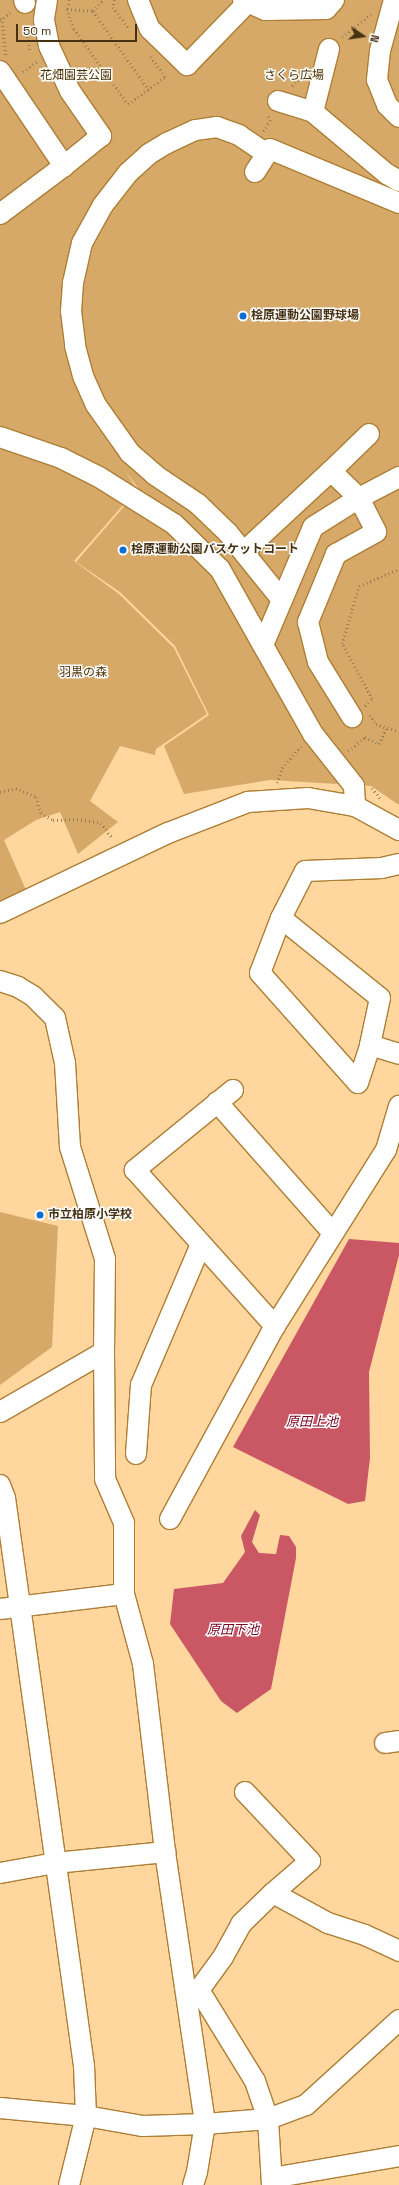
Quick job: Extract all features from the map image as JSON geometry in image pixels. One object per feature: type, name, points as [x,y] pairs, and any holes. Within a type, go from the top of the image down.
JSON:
[{"type":"street","points":[[0,214],[64,166],[100,136],[70,91],[49,46],[44,20],[47,0]]},
{"type":"street","points":[[138,0],[150,29],[187,65],[245,1],[265,10],[326,9],[334,0]]},
{"type":"street","points":[[394,0],[380,51],[377,80],[387,105],[399,117]]},
{"type":"street","points":[[313,112],[329,49]]},
{"type":"street","points":[[10,73],[64,166]]},
{"type":"street","points":[[278,101],[313,112],[386,174],[399,181]]},
{"type":"street","points":[[282,600],[249,557],[198,504],[155,475],[130,453],[96,405],[83,376],[75,346],[71,311],[73,283],[82,243],[103,205],[128,173],[149,154],[167,143],[195,130],[217,127],[239,135],[261,149],[270,149],[399,203]]},
{"type":"street","points":[[255,172],[261,149]]},
{"type":"street","points":[[251,545],[370,434]]},
{"type":"street","points":[[0,437],[61,458],[99,477],[174,524],[220,569],[314,736],[354,786],[356,806]]},
{"type":"street","points":[[331,470],[359,498],[376,532],[336,554],[308,622],[318,662],[358,712]]},
{"type":"street","points":[[263,645],[313,527],[359,498],[399,478]]},
{"type":"street","points":[[0,913],[168,833],[248,802],[308,798],[356,806],[399,830]]},
{"type":"street","points":[[281,918],[380,998],[370,1045],[358,1083],[260,973],[281,918],[305,871],[382,868],[399,864]]},
{"type":"street","points":[[0,981],[18,987],[33,996],[55,1018],[65,1063],[70,1147],[105,1259],[105,1479],[124,1523],[124,1594],[142,1664],[165,1852],[205,2124],[197,2172],[193,2185]]},
{"type":"street","points":[[370,1045],[399,1054]]},
{"type":"street","points":[[232,1090],[135,1170],[275,1326]]},
{"type":"street","points":[[217,1102],[333,1233]]},
{"type":"street","points":[[170,1519],[275,1326],[386,1150],[399,1106]]},
{"type":"street","points":[[136,1454],[141,1385],[201,1244]]},
{"type":"street","points":[[0,1412],[104,1352]]},
{"type":"street","points":[[0,1485],[5,1498],[21,1606],[84,2066],[86,2116],[69,2185]]},
{"type":"street","points":[[0,1609],[124,1594]]},
{"type":"street","points":[[245,1792],[310,1861],[273,1893],[241,1924],[222,1957],[199,1990],[255,2081],[268,2119],[272,2182],[399,2156]]},
{"type":"street","points":[[0,1873],[55,1863],[165,1852]]},
{"type":"street","points":[[273,1893],[328,1923],[365,1935],[399,1951]]},
{"type":"street","points":[[0,2108],[86,2116],[143,2126],[205,2124],[268,2119],[306,2105],[399,2020]]},
{"type":"path","points":[[70,0],[67,9],[74,29],[128,104],[165,77]]},
{"type":"path","points":[[93,11],[103,0]]},
{"type":"path","points":[[67,9],[93,11]]},
{"type":"path","points":[[93,11],[149,90]]},
{"type":"path","points":[[329,49],[345,34],[372,13],[389,20]]},
{"type":"path","points":[[10,73],[37,61]]},
{"type":"path","points":[[261,149],[270,121],[268,117],[270,111],[278,101]]},
{"type":"path","points":[[399,569],[359,586],[342,644],[372,699],[358,712],[376,724],[399,732]]},
{"type":"path","points":[[346,753],[365,737],[379,744],[387,727]]},
{"type":"path","points":[[277,784],[280,773],[288,760],[314,736]]},
{"type":"path","points":[[0,792],[16,788],[36,797],[41,813],[53,820],[77,819],[101,823],[114,842]]},
{"type":"green space","points":[[0,0],[399,0],[399,805],[371,786],[270,780],[184,794],[164,746],[209,715],[175,646],[120,592],[76,562],[139,489],[125,471],[137,489],[74,561],[119,594],[174,648],[207,714],[156,749],[155,755],[120,746],[90,801],[118,822],[78,854],[60,812],[36,820],[4,840],[26,890],[0,901]],"holes":[[[60,334],[113,450],[84,395]]]},
{"type":"green space","points":[[0,1212],[58,1226],[52,1347],[0,1385]]},
{"type":"water","name":"原田上池","points":[[349,1239],[399,1243],[399,1255],[369,1372],[370,1458],[365,1501],[348,1504],[233,1447]]},
{"type":"water","name":"原田下池","points":[[255,1510],[260,1515],[252,1542],[259,1553],[276,1554],[280,1535],[289,1536],[296,1547],[296,1558],[271,1689],[237,1713],[221,1701],[170,1624],[174,1589],[223,1583],[245,1552],[241,1536]]},
{"type":"place","name":"桧原運動公園野球場","points":[[243,316]]},
{"type":"place","name":"桧原運動公園バスケットコート","points":[[123,550]]},
{"type":"place","name":"市立柏原小学校","points":[[40,1215]]},
{"type":"park label","name":"花畑園芸公園","points":[[76,76]]},
{"type":"park label","name":"さくら広場","points":[[294,76]]},
{"type":"park label","name":"羽黒の森","points":[[83,673]]}]
